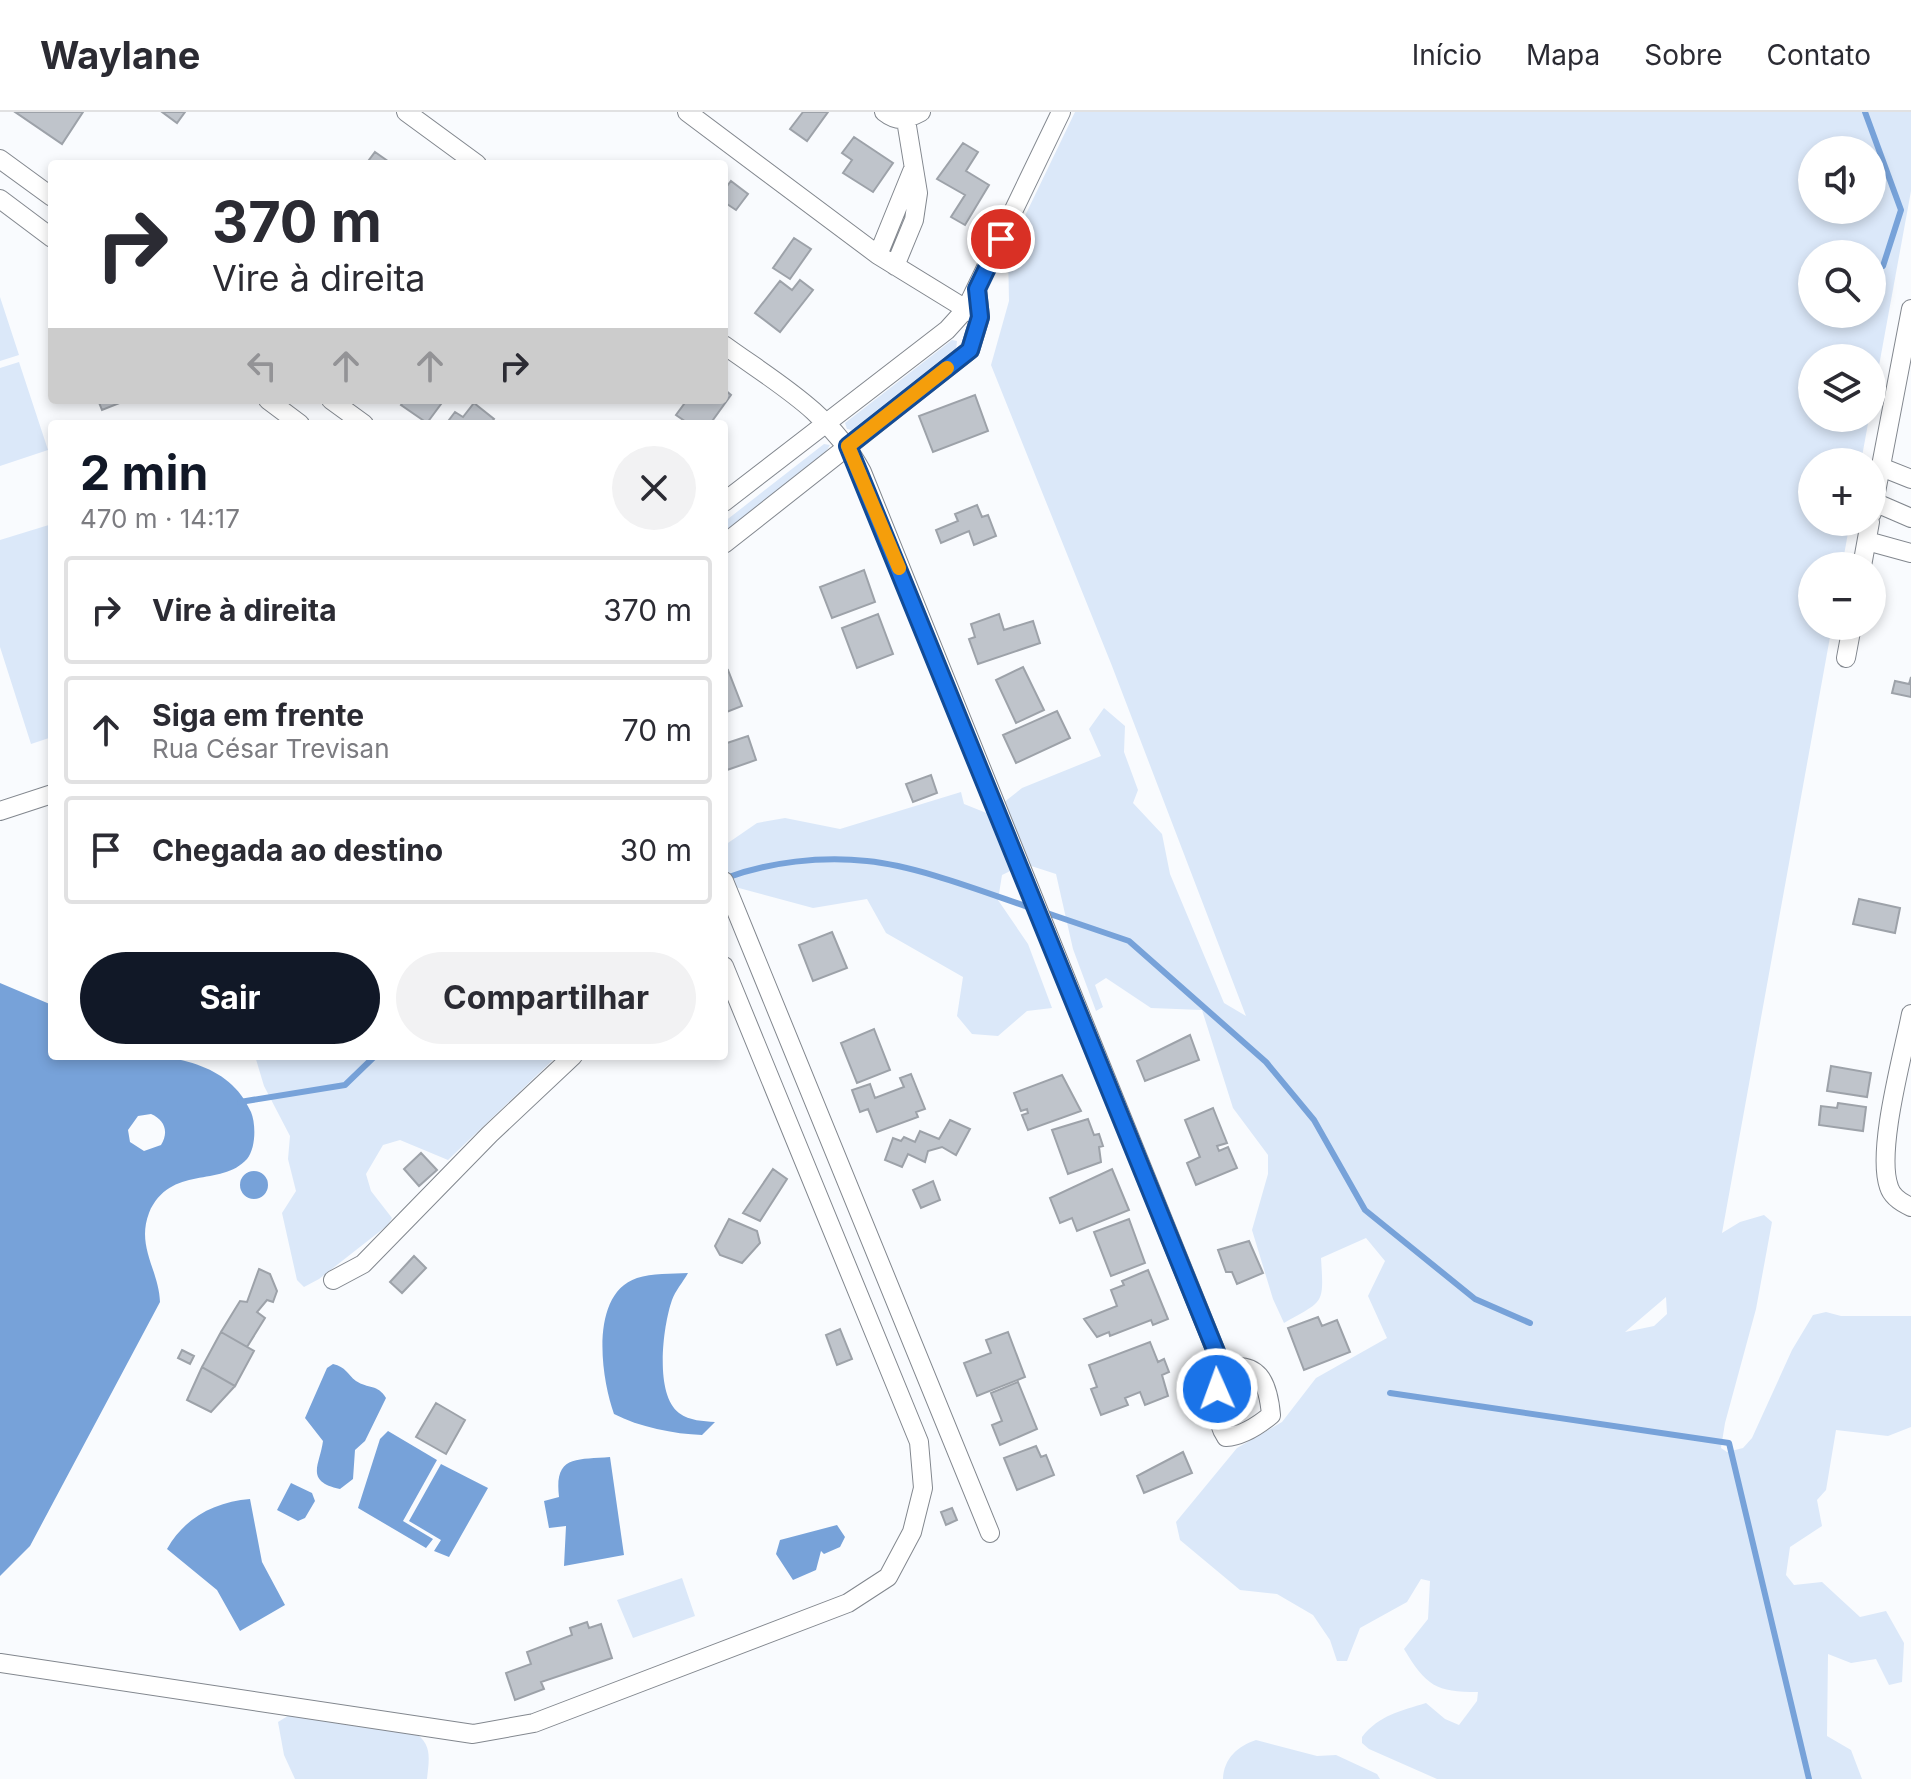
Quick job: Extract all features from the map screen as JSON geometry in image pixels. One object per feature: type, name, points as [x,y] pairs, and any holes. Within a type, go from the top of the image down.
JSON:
[{"type":"street","points":[[406,112],[472,160]]},
{"type":"street","points":[[687,112],[878,255],[973,313]]},
{"type":"street","points":[[884,112],[894,119],[913,116],[918,193],[914,220],[895,266]]},
{"type":"street","points":[[728,541],[970,350],[977,289],[1061,112]]},
{"type":"street","points":[[0,159],[48,194]]},
{"type":"street","points":[[878,255],[914,166]]},
{"type":"street","points":[[4,208],[48,236]]},
{"type":"street","points":[[1885,448],[1911,309]]},
{"type":"street","points":[[728,499],[973,313]]},
{"type":"street","points":[[728,348],[829,422],[848,446],[1223,1369]]},
{"type":"street","points":[[273,404],[295,420]]},
{"type":"street","points":[[336,404],[358,420]]},
{"type":"street","points":[[1886,469],[1911,479]]},
{"type":"street","points":[[1886,511],[1911,518]]},
{"type":"street","points":[[1878,536],[1911,553]]},
{"type":"street","points":[[1846,658],[1849,640]]},
{"type":"street","points":[[0,811],[48,795]]},
{"type":"street","points":[[728,891],[990,1533]]},
{"type":"street","points":[[0,1663],[473,1734],[534,1723],[848,1603],[888,1577],[912,1532],[923,1488],[919,1442],[728,976]]},
{"type":"street","points":[[1911,1014],[1885,1152],[1889,1189],[1901,1203],[1911,1207]]},
{"type":"street","points":[[333,1280],[363,1264],[490,1134],[569,1060]]},
{"type":"shaded area","points":[[1075,112],[1911,112],[1911,191],[1886,328],[1886,240],[1798,240],[1798,328],[1886,328],[1883,344],[1798,344],[1798,432],[1866,432],[1864,448],[1798,448],[1798,536],[1847,536],[1845,552],[1798,552],[1798,640],[1829,640],[1722,1233],[1740,1222],[1764,1215],[1772,1222],[1756,1309],[1725,1423],[1721,1448],[1727,1452],[1743,1448],[1752,1438],[1792,1350],[1813,1315],[1826,1312],[1841,1316],[1911,1316],[1911,1427],[1888,1436],[1836,1430],[1826,1490],[1817,1500],[1822,1526],[1790,1547],[1786,1575],[1794,1585],[1822,1582],[1860,1617],[1886,1611],[1904,1643],[1902,1682],[1889,1685],[1876,1659],[1851,1663],[1828,1654],[1827,1736],[1851,1750],[1862,1779],[1437,1779],[1369,1749],[1362,1743],[1362,1737],[1391,1715],[1426,1703],[1445,1719],[1459,1725],[1477,1701],[1478,1692],[1442,1688],[1426,1679],[1404,1649],[1428,1619],[1430,1581],[1421,1579],[1407,1602],[1360,1628],[1347,1661],[1337,1661],[1330,1640],[1313,1615],[1277,1594],[1240,1590],[1180,1540],[1176,1522],[1237,1448],[1282,1422],[1316,1378],[1387,1338],[1368,1296],[1385,1261],[1366,1238],[1321,1258],[1319,1300],[1284,1323],[1273,1299],[1252,1230],[1268,1174],[1268,1155],[1233,1108],[1202,1010],[1151,1008],[1106,978],[1095,985],[1103,1007],[1096,1011],[1073,949],[1056,874],[1025,864],[1002,875],[998,900],[1028,944],[1052,1008],[1027,1011],[998,1036],[972,1034],[957,1016],[963,977],[886,933],[867,899],[813,908],[728,885],[728,843],[757,823],[785,818],[840,829],[961,792],[964,804],[989,814],[1022,788],[1101,756],[1089,729],[1104,708],[1125,726],[1124,752],[1138,790],[1133,803],[1162,834],[1170,874],[1224,1003],[1246,1016],[1112,666],[991,365],[1009,301],[1008,251]],"holes":[[[1666,1297],[1667,1314],[1654,1326],[1625,1332]]]},
{"type":"shaded area","points":[[0,297],[19,355],[0,361]]},
{"type":"shaded area","points":[[952,340],[957,341],[956,350],[855,431],[847,429],[845,423]]},
{"type":"shaded area","points":[[19,362],[48,450],[0,466],[0,368]]},
{"type":"shaded area","points":[[824,444],[830,445],[825,453],[728,531],[728,519]]},
{"type":"shaded area","points":[[48,525],[48,738],[31,744],[0,647],[0,540]]},
{"type":"shaded area","points":[[256,1060],[553,1060],[448,1160],[400,1140],[383,1145],[366,1174],[371,1191],[392,1218],[388,1225],[319,1279],[304,1287],[297,1280],[282,1213],[296,1191],[288,1159],[290,1136],[264,1086]]},
{"type":"shaded area","points":[[682,1578],[695,1616],[633,1638],[617,1600]]},
{"type":"shaded area","points":[[291,1714],[413,1732],[427,1746],[427,1779],[295,1779],[284,1755],[278,1722]]},
{"type":"shaded area","points":[[1256,1740],[1317,1756],[1336,1755],[1377,1774],[1380,1779],[1223,1779],[1226,1765],[1233,1754]]},
{"type":"water","points":[[0,983],[48,1003],[48,1060],[178,1060],[191,1063],[216,1073],[236,1089],[251,1112],[254,1129],[250,1154],[236,1168],[170,1188],[158,1198],[149,1213],[145,1237],[160,1302],[30,1546],[0,1576]],"holes":[[[151,1114],[160,1120],[165,1136],[161,1145],[144,1151],[130,1142],[128,1130],[138,1116]]]},
{"type":"water","points":[[254,1171],[264,1175],[268,1185],[264,1195],[254,1199],[244,1195],[240,1185],[244,1175]]},
{"type":"water","points":[[688,1273],[673,1297],[669,1312],[663,1376],[671,1404],[679,1413],[692,1419],[715,1422],[702,1435],[657,1429],[614,1414],[603,1359],[605,1319],[611,1301],[622,1287],[643,1276]]},
{"type":"water","points":[[333,1364],[344,1369],[356,1381],[380,1391],[386,1398],[365,1441],[355,1450],[353,1479],[340,1489],[329,1486],[318,1477],[323,1441],[305,1418],[327,1368]]},
{"type":"water","points":[[388,1431],[437,1460],[403,1521],[433,1539],[426,1548],[358,1508],[380,1439]]},
{"type":"water","points":[[610,1457],[624,1555],[564,1566],[566,1526],[549,1528],[544,1501],[559,1497],[560,1473],[570,1462]]},
{"type":"water","points":[[441,1464],[488,1488],[449,1557],[434,1551],[441,1540],[409,1521]]},
{"type":"water","points":[[291,1483],[312,1493],[315,1501],[305,1518],[298,1521],[277,1510]]},
{"type":"water","points":[[250,1499],[262,1562],[285,1605],[240,1631],[217,1590],[167,1549],[183,1528],[202,1513]]},
{"type":"water","points":[[837,1525],[845,1537],[840,1547],[824,1554],[821,1551],[816,1570],[793,1580],[776,1554],[780,1540]]},
{"type":"building","points":[[15,112],[83,112],[62,144]]},
{"type":"building","points":[[162,112],[185,112],[177,123]]},
{"type":"building","points":[[803,112],[828,112],[807,141],[790,129]]},
{"type":"building","points":[[854,137],[893,163],[873,192],[843,173],[852,160],[842,153]]},
{"type":"building","points":[[963,143],[978,152],[966,171],[989,185],[965,225],[951,217],[965,195],[937,179]]},
{"type":"building","points":[[375,152],[386,160],[369,160]]},
{"type":"building","points":[[731,181],[748,194],[736,210],[728,205],[728,185]]},
{"type":"building","points":[[794,238],[811,249],[790,279],[773,268]]},
{"type":"building","points":[[800,280],[813,290],[780,332],[755,313],[780,281],[792,290]]},
{"type":"building","points":[[975,395],[988,431],[933,452],[919,416]]},
{"type":"building","points":[[100,404],[117,404],[102,410]]},
{"type":"building","points":[[441,404],[429,420],[423,420],[401,405]]},
{"type":"building","points":[[475,404],[494,419],[449,420],[455,412],[463,417]]},
{"type":"building","points":[[684,404],[724,404],[713,420],[683,420],[676,415]]},
{"type":"building","points":[[977,505],[982,517],[988,515],[996,536],[974,545],[969,531],[941,543],[936,530],[958,521],[955,514]]},
{"type":"building","points":[[864,570],[875,602],[832,618],[820,587]]},
{"type":"building","points":[[878,614],[893,654],[857,668],[842,628]]},
{"type":"building","points":[[999,614],[1004,630],[1033,621],[1040,643],[978,664],[969,639],[975,637],[971,624]]},
{"type":"building","points":[[1023,667],[1044,710],[1016,723],[996,680]]},
{"type":"building","points":[[728,670],[742,706],[728,711]]},
{"type":"building","points":[[1911,677],[1911,697],[1892,693],[1895,681],[1909,684]]},
{"type":"building","points":[[1057,711],[1070,738],[1016,763],[1003,735]]},
{"type":"building","points":[[748,736],[756,760],[728,770],[728,743]]},
{"type":"building","points":[[931,775],[937,793],[913,802],[906,784]]},
{"type":"building","points":[[1859,899],[1900,908],[1895,933],[1853,924]]},
{"type":"building","points":[[832,932],[847,968],[813,981],[799,945]]},
{"type":"building","points":[[874,1029],[890,1070],[857,1083],[841,1043]]},
{"type":"building","points":[[1190,1035],[1199,1060],[1145,1081],[1137,1061]]},
{"type":"building","points":[[1831,1066],[1871,1073],[1867,1097],[1827,1091]]},
{"type":"building","points":[[911,1074],[925,1109],[916,1112],[918,1117],[877,1132],[868,1109],[860,1112],[852,1090],[870,1084],[875,1098],[904,1087],[900,1078]]},
{"type":"building","points":[[1062,1075],[1081,1111],[1028,1130],[1022,1115],[1028,1113],[1027,1109],[1021,1111],[1014,1093]]},
{"type":"building","points":[[1838,1103],[1866,1107],[1863,1131],[1819,1125],[1821,1106],[1837,1108]]},
{"type":"building","points":[[1213,1108],[1227,1143],[1217,1146],[1219,1151],[1228,1147],[1237,1168],[1196,1185],[1187,1163],[1200,1157],[1185,1120]]},
{"type":"building","points":[[1088,1119],[1094,1135],[1099,1134],[1103,1146],[1099,1147],[1101,1162],[1068,1174],[1052,1130]]},
{"type":"building","points":[[950,1120],[970,1129],[956,1155],[942,1147],[928,1151],[925,1162],[908,1154],[902,1167],[885,1160],[893,1138],[901,1141],[904,1137],[915,1142],[920,1131],[939,1139]]},
{"type":"building","points":[[421,1153],[437,1170],[419,1186],[404,1169]]},
{"type":"building","points":[[773,1169],[787,1179],[760,1221],[743,1213]]},
{"type":"building","points":[[1112,1169],[1129,1210],[1077,1231],[1072,1218],[1060,1223],[1050,1198]]},
{"type":"building","points":[[933,1181],[940,1200],[921,1208],[913,1190]]},
{"type":"building","points":[[729,1219],[757,1231],[760,1243],[742,1263],[720,1255],[715,1246]]},
{"type":"building","points":[[1129,1219],[1145,1263],[1111,1276],[1094,1232]]},
{"type":"building","points":[[1249,1241],[1263,1273],[1237,1284],[1232,1272],[1226,1272],[1218,1250]]},
{"type":"building","points":[[414,1256],[426,1268],[402,1293],[390,1282]]},
{"type":"building","points":[[259,1269],[270,1274],[277,1291],[273,1302],[267,1300],[257,1312],[265,1318],[247,1347],[221,1332],[240,1301],[247,1302]]},
{"type":"building","points":[[1148,1270],[1168,1319],[1153,1325],[1151,1320],[1110,1336],[1109,1332],[1097,1337],[1084,1319],[1117,1306],[1111,1290],[1124,1285],[1122,1281]]},
{"type":"building","points":[[1318,1317],[1322,1326],[1337,1320],[1350,1352],[1304,1370],[1288,1328]]},
{"type":"building","points":[[840,1329],[852,1359],[837,1365],[826,1335]]},
{"type":"building","points":[[221,1332],[254,1351],[235,1386],[202,1367]]},
{"type":"building","points":[[1008,1332],[1025,1377],[977,1396],[964,1363],[991,1353],[986,1340]]},
{"type":"building","points":[[1150,1342],[1158,1362],[1164,1359],[1169,1372],[1162,1375],[1168,1396],[1145,1405],[1140,1392],[1125,1398],[1128,1405],[1101,1415],[1091,1389],[1097,1387],[1089,1365]]},
{"type":"building","points":[[182,1350],[194,1356],[190,1364],[178,1358]]},
{"type":"building","points":[[202,1367],[235,1386],[211,1412],[187,1400]]},
{"type":"building","points":[[1018,1382],[1037,1429],[1000,1445],[992,1425],[1002,1421],[991,1393]]},
{"type":"building","points":[[436,1403],[465,1420],[446,1454],[416,1437]]},
{"type":"building","points":[[1036,1446],[1041,1457],[1046,1455],[1054,1475],[1017,1490],[1004,1458]]},
{"type":"building","points":[[1183,1452],[1192,1473],[1144,1493],[1137,1476]]},
{"type":"building","points":[[952,1508],[957,1520],[946,1525],[941,1512]]},
{"type":"building","points":[[587,1622],[589,1628],[601,1624],[612,1658],[541,1682],[544,1689],[515,1700],[506,1673],[531,1664],[527,1652],[572,1635],[570,1628]]},
{"type":"waterway","points":[[1865,112],[1901,210],[1886,257]]},
{"type":"waterway","points":[[728,877],[795,862],[832,859],[867,861],[929,874],[1034,909]]},
{"type":"waterway","points":[[1044,912],[1129,941],[1266,1062],[1314,1120],[1365,1210],[1475,1299],[1530,1323]]},
{"type":"waterway","points":[[240,1102],[345,1085],[371,1060]]},
{"type":"waterway","points":[[1390,1393],[1729,1443],[1809,1779]]},
{"type":"slow traffic","points":[[899,568],[862,472],[848,446],[947,368]]},
{"type":"route","points":[[1001,239],[977,289],[980,317],[970,350],[848,446],[862,472],[1223,1369],[1218,1376],[1217,1389]]}]
